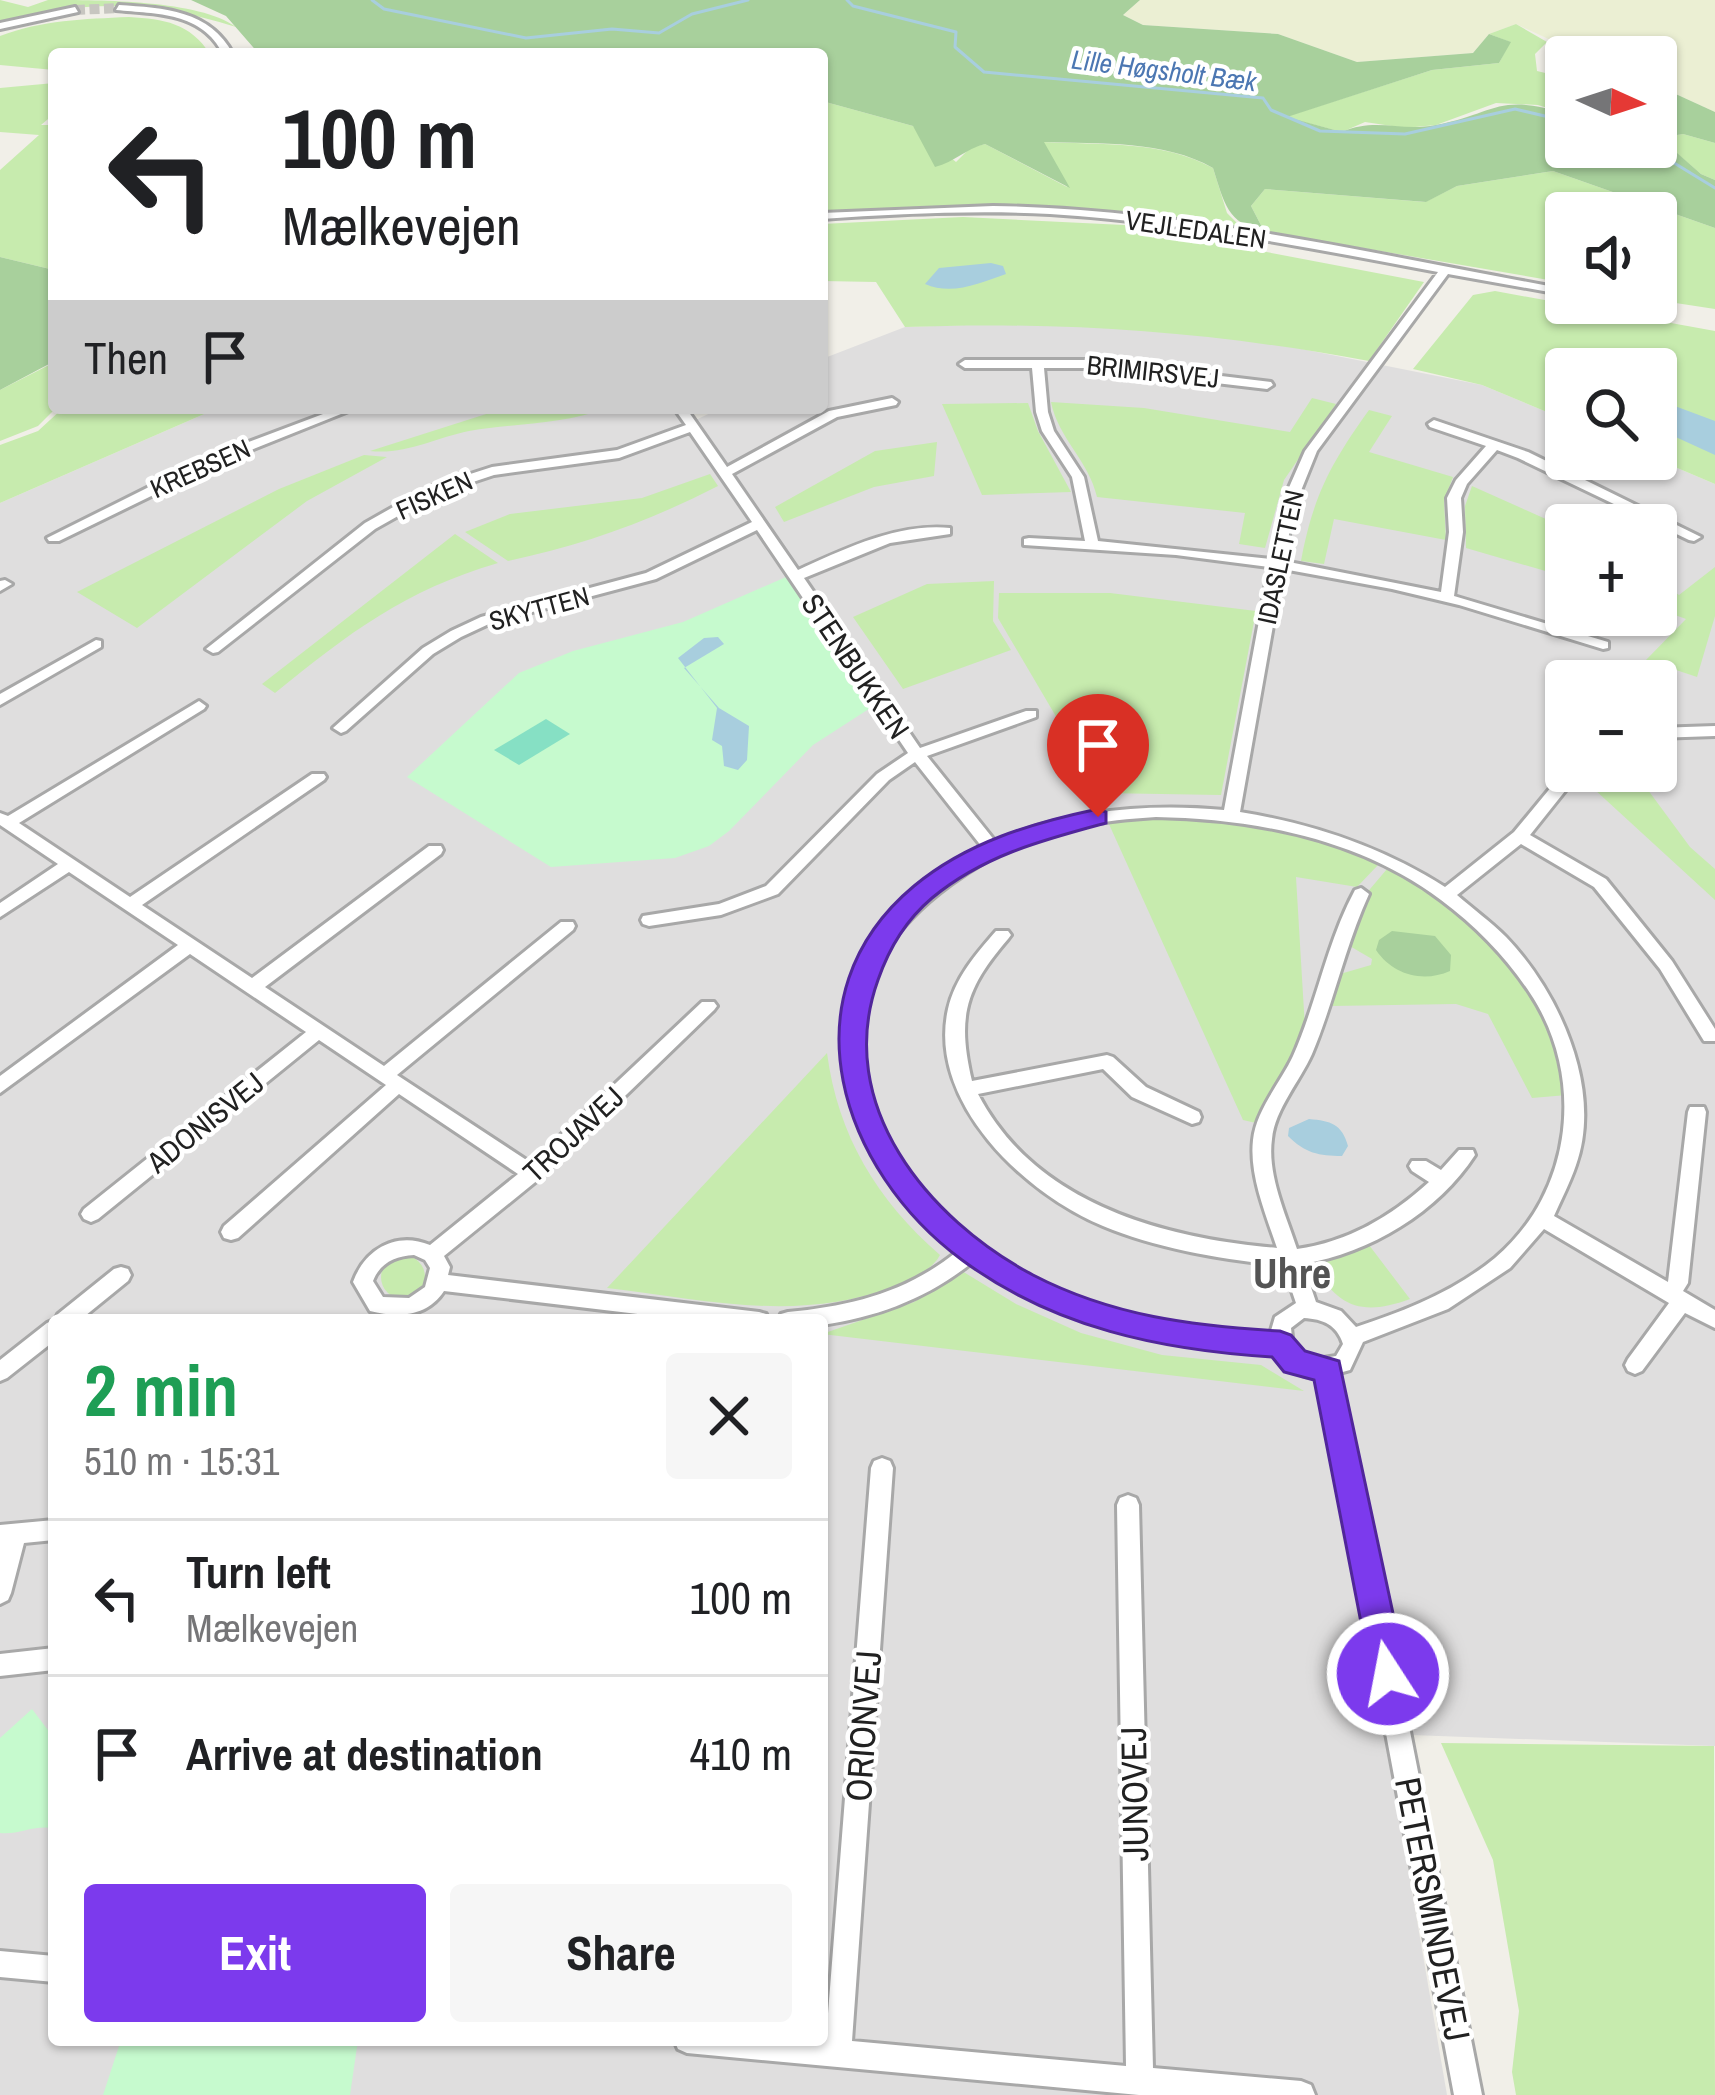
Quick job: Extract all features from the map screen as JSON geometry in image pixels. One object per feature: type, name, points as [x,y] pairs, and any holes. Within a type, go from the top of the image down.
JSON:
[{"type":"street","points":[[119,8],[200,22],[218,34],[225,48]]},
{"type":"street","points":[[0,26],[75,10]]},
{"type":"street","name":"VEJLEDALEN","points":[[828,216],[995,209],[1104,216],[1217,230],[1545,289]]},
{"type":"street","name":"IDASLETTEN","points":[[1231,816],[1287,508],[1311,451],[1445,272]]},
{"type":"street","points":[[1038,362],[1042,412],[1078,477],[1092,544]]},
{"type":"street","name":"BRIMIRSVEJ","points":[[964,364],[1038,362],[1146,369],[1267,385]]},
{"type":"street","points":[[725,473],[820,420],[892,402]]},
{"type":"street","name":"KREBSEN","points":[[54,538],[216,459],[334,414]]},
{"type":"street","name":"STENBUKKEN","points":[[684,414],[916,754],[992,848]]},
{"type":"street","points":[[1434,424],[1495,444],[1694,537]]},
{"type":"street","name":"FISKEN","points":[[213,649],[370,526],[432,490],[492,471],[619,454],[693,427]]},
{"type":"street","points":[[1447,597],[1456,532],[1454,498],[1495,444]]},
{"type":"street","name":"SKYTTEN","points":[[341,728],[428,651],[471,627],[651,576],[759,524]]},
{"type":"street","name":"STENBUKKEN","points":[[795,578],[879,538],[945,531]]},
{"type":"street","points":[[1029,542],[1276,562],[1447,597],[1603,645]]},
{"type":"street","points":[[0,700],[96,644]]},
{"type":"street","points":[[199,706],[4,820],[532,1174]]},
{"type":"street","name":"STENBUKKEN","points":[[916,754],[1031,714]]},
{"type":"street","points":[[1677,732],[1715,731]]},
{"type":"street","points":[[649,920],[721,909],[772,890],[850,808],[916,754]]},
{"type":"street","points":[[130,905],[317,777]]},
{"type":"street","points":[[1446,895],[1520,836],[1556,792]]},
{"type":"street","points":[[1280,1344],[1198,1339],[1136,1327],[1076,1308],[1021,1282],[972,1251],[910,1192],[875,1140],[859,1100],[852,1060],[852,1013],[875,951],[897,920],[940,880],[992,848],[1098,817],[1150,812],[1231,816],[1336,841],[1386,861],[1446,895],[1514,956],[1559,1027],[1571,1066],[1577,1132],[1565,1178],[1544,1220],[1521,1247],[1443,1302],[1352,1337]]},
{"type":"street","points":[[1520,836],[1600,883],[1666,965],[1710,1036]]},
{"type":"street","points":[[253,987],[435,850]]},
{"type":"street","points":[[0,911],[70,864]]},
{"type":"street","points":[[1308,1309],[1263,1162],[1262,1136],[1308,1049],[1328,995],[1345,925],[1361,894]]},
{"type":"street","points":[[231,1232],[392,1080],[568,926]]},
{"type":"street","points":[[1002,934],[974,968],[959,1008],[956,1041],[967,1089],[992,1136],[1024,1169],[1100,1217],[1198,1244],[1293,1257],[1360,1240],[1407,1215],[1466,1155]]},
{"type":"street","points":[[0,1086],[190,945]]},
{"type":"street","name":"TROJAVEJ","points":[[432,1254],[532,1174],[708,1006]]},
{"type":"street","name":"ADONISVEJ","points":[[91,1214],[319,1031]]},
{"type":"street","points":[[967,1089],[1107,1062],[1139,1093],[1192,1117]]},
{"type":"street","points":[[1635,1365],[1676,1297],[1696,1112]]},
{"type":"street","points":[[1419,1166],[1443,1180]]},
{"type":"street","points":[[1544,1220],[1715,1320]]},
{"type":"street","points":[[403,1247],[432,1254],[440,1267],[440,1282],[424,1301],[382,1314],[365,1291],[365,1273],[371,1264],[403,1247]]},
{"type":"street","points":[[828,1318],[847,1317],[907,1297],[972,1251]]},
{"type":"street","points":[[72,1314],[121,1274]]},
{"type":"street","points":[[440,1282],[709,1314]]},
{"type":"street","points":[[1308,1309],[1335,1317],[1352,1337],[1348,1358],[1328,1370],[1295,1362],[1280,1344],[1279,1329],[1286,1317],[1308,1309]]},
{"type":"street","points":[[0,1372],[48,1334]]},
{"type":"street","name":"PETERSMINDEVEJ","points":[[1328,1370],[1468,2095]]},
{"type":"street","name":"ORIONVEJ","points":[[838,2055],[882,1468]]},
{"type":"street","name":"JUNOVEJ","points":[[1128,1505],[1140,2082]]},
{"type":"street","points":[[0,1593],[8,1536],[48,1530]]},
{"type":"street","points":[[0,1665],[48,1660]]},
{"type":"street","points":[[0,1964],[48,1968]]},
{"type":"street","points":[[747,2046],[1301,2095]]},
{"type":"shaded area","points":[[1028,323],[1152,329],[1277,344],[1482,385],[1545,411],[1545,480],[1677,480],[1677,468],[1715,484],[1715,1746],[1385,1734],[1447,2095],[0,2095],[0,503],[204,414],[679,414],[685,425],[708,414],[828,414],[828,357],[905,327]]},
{"type":"green space","points":[[0,0],[28,7],[48,0],[148,3],[199,11],[236,27],[175,12],[119,6],[62,10],[0,22]]},
{"type":"green space","points":[[191,0],[1140,0],[1123,15],[1143,25],[1278,34],[1357,62],[1473,53],[1489,34],[1511,42],[1499,63],[1432,70],[1287,117],[1342,132],[1366,126],[1436,125],[1510,105],[1543,108],[1545,168],[1677,168],[1677,153],[1715,180],[1715,228],[1677,215],[1677,192],[1613,192],[1553,171],[1457,186],[1426,202],[1265,189],[1251,206],[1264,231],[1235,217],[1213,168],[1174,152],[1044,142],[1070,188],[985,144],[935,167],[913,126],[828,103],[828,48],[254,48],[226,16]]},
{"type":"green space","points":[[1140,0],[1715,0],[1715,112],[1677,95],[1677,36],[1545,37],[1516,24],[1489,34],[1473,53],[1357,62],[1278,34],[1143,25],[1123,15]]},
{"type":"green space","points":[[154,19],[194,35],[205,48],[48,48],[48,69],[0,65],[0,36],[79,20]]},
{"type":"green space","points":[[1516,24],[1545,41],[1535,54],[1537,71],[1545,73],[1545,107],[1496,103],[1436,125],[1405,128],[1365,122],[1342,132],[1285,117],[1432,70],[1499,63],[1510,42],[1489,34]]},
{"type":"green space","points":[[48,84],[48,119],[41,125],[48,125],[48,269],[0,257],[0,170],[39,135],[0,132],[0,88]]},
{"type":"green space","points":[[1677,95],[1715,112],[1715,143],[1677,135]]},
{"type":"green space","points":[[828,103],[913,126],[956,162],[970,148],[985,144],[1067,187],[1043,142],[1130,146],[1193,159],[1213,168],[1227,213],[1241,227],[1007,205],[828,211]]},
{"type":"green space","points":[[1677,135],[1715,143],[1715,180],[1677,153]]},
{"type":"green space","points":[[1553,171],[1613,192],[1545,192],[1545,279],[1264,231],[1251,206],[1265,189],[1425,202],[1457,186]]},
{"type":"green space","points":[[1677,215],[1715,228],[1715,309],[1677,303]]},
{"type":"green space","points":[[963,217],[1124,225],[1424,282],[1369,361],[1138,331],[905,327],[876,282],[828,281],[828,224]]},
{"type":"green space","points":[[0,257],[48,269],[48,365],[0,390]]},
{"type":"green space","points":[[1495,291],[1545,300],[1545,324],[1676,324],[1715,331],[1715,484],[1677,468],[1677,348],[1545,348],[1545,411],[1482,385],[1413,369],[1473,295]]},
{"type":"green space","points":[[48,366],[50,414],[38,426],[0,441],[0,390]]},
{"type":"green space","points":[[1312,398],[1336,404],[1284,480],[1265,548],[1239,544],[1245,513],[1097,497],[1051,402],[1144,408],[1290,432]]},
{"type":"green space","points":[[1028,403],[1071,492],[982,495],[942,404]]},
{"type":"green space","points":[[1369,410],[1392,416],[1369,452],[1453,477],[1444,501],[1446,540],[1334,519],[1324,564],[1301,561],[1325,481]]},
{"type":"green space","points":[[56,414],[204,414],[0,503],[0,445],[38,431]]},
{"type":"green space","points":[[486,414],[590,414],[469,431],[395,451],[370,451]]},
{"type":"green space","points":[[937,442],[934,476],[874,487],[784,522],[775,507],[875,451]]},
{"type":"green space","points":[[364,455],[387,457],[307,501],[137,628],[77,592],[279,489]]},
{"type":"green space","points":[[710,474],[718,486],[693,499],[616,531],[536,555],[508,561],[465,532],[510,514],[642,498]]},
{"type":"green space","points":[[1472,486],[1545,519],[1545,571],[1466,548],[1465,506]]},
{"type":"green space","points":[[455,534],[498,563],[406,600],[275,693],[262,684]]},
{"type":"green space","points":[[1715,567],[1715,616],[1697,677],[1677,670],[1677,660],[1646,660],[1669,636],[1677,636],[1677,628],[1686,619],[1677,616],[1679,595]]},
{"type":"green space","points":[[786,577],[875,705],[813,745],[709,846],[675,858],[551,867],[407,777],[519,673],[573,651],[683,622]]},
{"type":"green space","points":[[994,581],[993,621],[1011,650],[903,689],[853,617],[927,584]]},
{"type":"green space","points":[[999,593],[1110,593],[1256,611],[1221,795],[1101,793],[998,618]]},
{"type":"green space","points":[[546,719],[570,734],[519,765],[494,750]]},
{"type":"green space","points":[[1597,792],[1649,792],[1690,847],[1715,869],[1715,900]]},
{"type":"green space","points":[[1165,818],[1274,830],[1327,844],[1378,865],[1357,887],[1296,877],[1305,1028],[1256,1123],[1243,1120],[1108,822]]},
{"type":"green space","points":[[1387,869],[1451,909],[1507,960],[1548,1022],[1561,1057],[1567,1095],[1532,1098],[1488,1014],[1456,1004],[1331,1006],[1340,974],[1371,965],[1372,959],[1348,945],[1365,895]]},
{"type":"green space","points":[[1392,931],[1435,936],[1451,955],[1450,971],[1419,976],[1391,966],[1376,950],[1379,940]]},
{"type":"green space","points":[[827,1053],[851,1139],[879,1189],[940,1255],[932,1265],[896,1286],[824,1304],[752,1305],[607,1288]]},
{"type":"green space","points":[[1369,1245],[1410,1299],[1377,1307],[1352,1304],[1331,1289],[1312,1261]]},
{"type":"green space","points":[[403,1255],[419,1261],[425,1277],[419,1293],[403,1299],[387,1293],[381,1277],[387,1261]]},
{"type":"green space","points":[[962,1271],[1016,1304],[1081,1333],[1162,1355],[1261,1365],[1304,1391],[828,1335],[914,1302]]},
{"type":"green space","points":[[32,1709],[48,1730],[48,1828],[0,1833],[0,1738]]},
{"type":"green space","points":[[1441,1743],[1714,1746],[1715,2095],[1516,2095],[1512,2072],[1519,2011],[1493,1860]]},
{"type":"green space","points":[[119,2046],[357,2046],[350,2095],[103,2095]]},
{"type":"water","points":[[1003,266],[1006,274],[956,288],[925,284],[939,268]]},
{"type":"water","points":[[1677,407],[1715,421],[1715,455],[1677,438]]},
{"type":"water","points":[[718,637],[724,644],[685,667],[678,658],[704,638]]},
{"type":"water","points":[[701,687],[719,708],[749,726],[747,760],[738,770],[724,766],[722,746],[712,740],[717,708]]},
{"type":"water","points":[[1309,1119],[1339,1128],[1348,1146],[1342,1156],[1313,1152],[1288,1136],[1289,1128]]},
{"type":"waterway","name":"Lille Høgsholt Bæk","points":[[372,0],[384,9],[526,38],[612,29],[659,33],[692,14],[748,0]]},
{"type":"waterway","name":"Lille Høgsholt Bæk","points":[[847,0],[853,6],[956,32],[955,47],[984,72],[1263,98],[1271,110],[1320,131],[1405,134],[1515,109],[1545,116]]},
{"type":"waterway","name":"Lille Høgsholt Bæk","points":[[1677,165],[1715,188]]},
{"type":"tunnel","points":[[75,10],[119,8]]},
{"type":"district","name":"Uhre","points":[[1292,1273]]},
{"type":"route","points":[[1098,817],[1023,835],[992,848],[924,892],[897,920],[875,951],[852,1013],[852,1060],[859,1100],[875,1140],[899,1179],[932,1217],[972,1251],[1021,1282],[1076,1308],[1136,1327],[1198,1339],[1280,1344],[1295,1362],[1328,1370],[1388,1674]]}]
